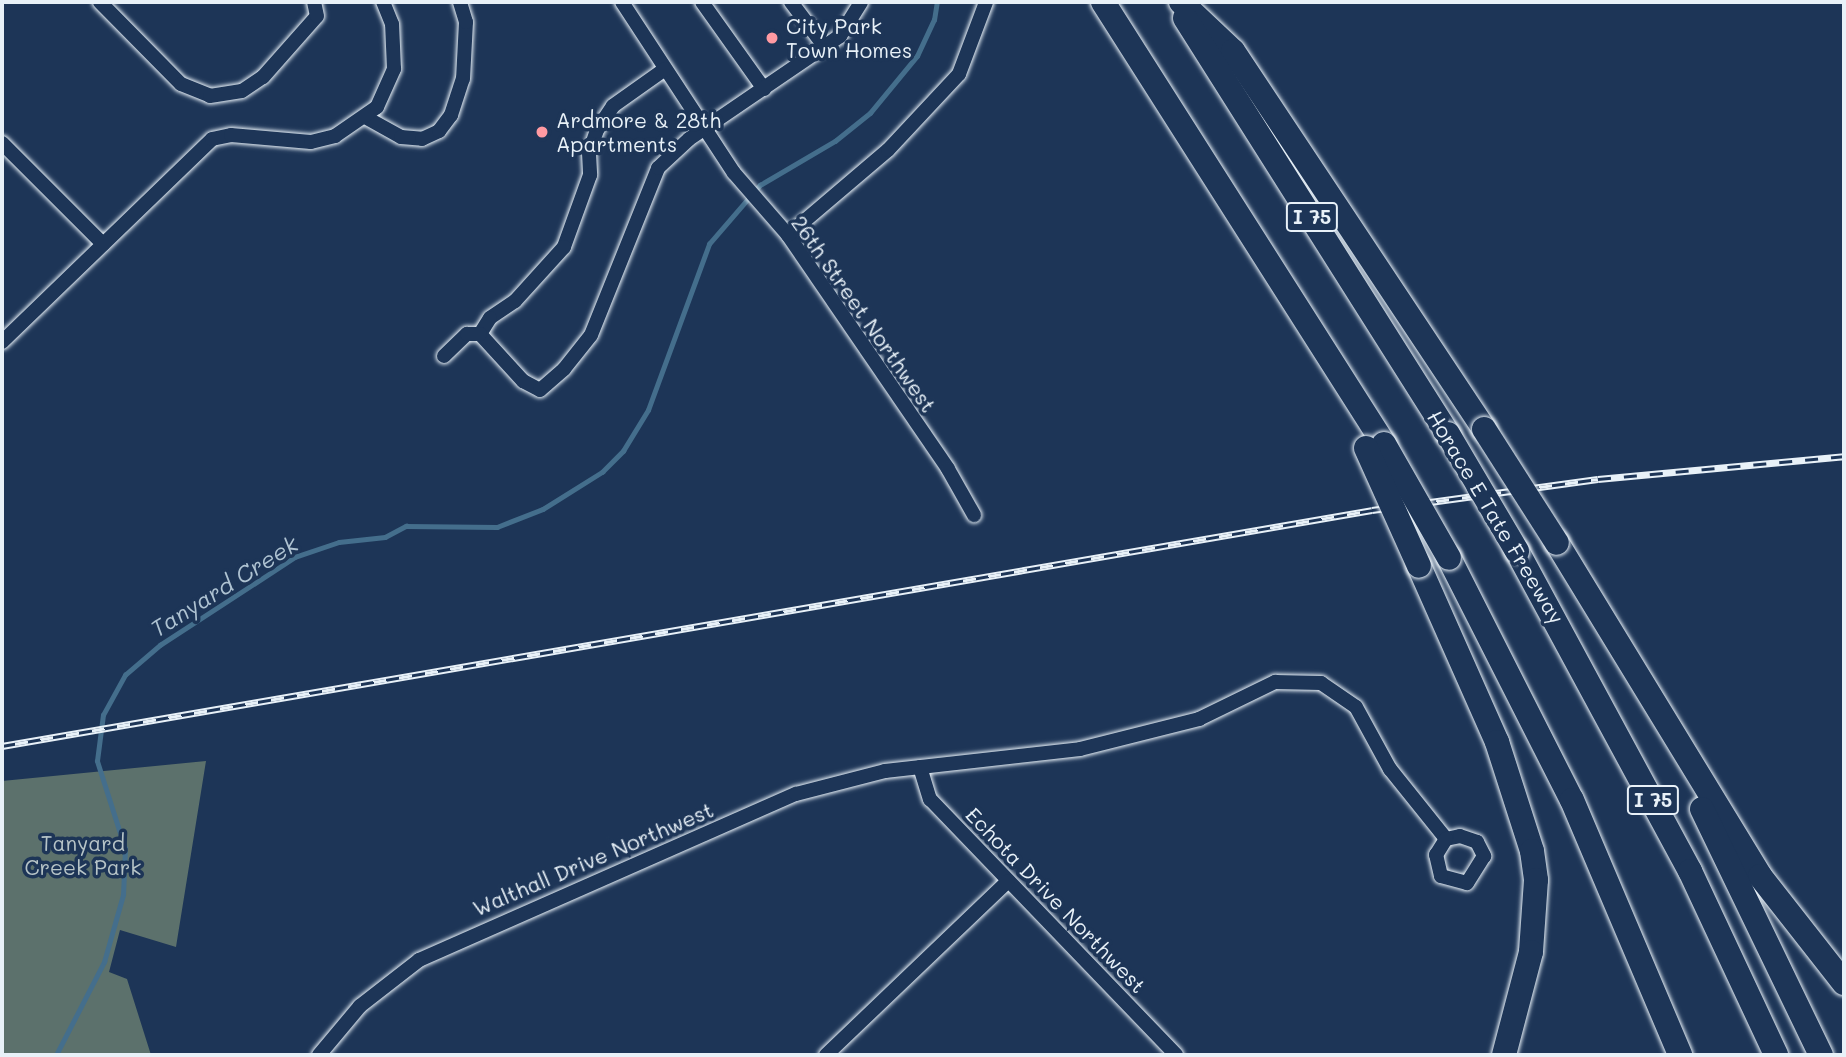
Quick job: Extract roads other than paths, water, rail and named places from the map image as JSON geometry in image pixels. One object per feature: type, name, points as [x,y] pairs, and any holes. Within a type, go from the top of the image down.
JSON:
[{"type":"highway","name":"I 75","points":[[1104,2],[1333,363],[1375,446],[1449,558],[1572,800],[1680,1055]]},
{"type":"highway","name":"Horace E Tate Freeway","points":[[1174,2],[1448,434],[1517,551],[1690,871],[1776,1055]]},
{"type":"highway","points":[[1181,2],[1233,51],[1557,543],[1760,876],[1844,983]]},
{"type":"highway","points":[[1375,446],[1419,566],[1497,742],[1532,851],[1536,880],[1531,951],[1504,1055]]},
{"type":"highway","points":[[1649,694],[1821,1055]]},
{"type":"street","points":[[100,2],[181,83],[210,96],[242,91],[263,77],[317,16],[314,2]]},
{"type":"street","points":[[2,342],[212,139],[231,135],[311,142],[335,136],[365,117],[388,89],[394,69],[392,24],[383,2]]},
{"type":"street","points":[[365,117],[401,137],[422,139],[439,131],[451,115],[463,79],[467,31],[460,2]]},
{"type":"street","name":"26th Street Northwest","points":[[622,2],[734,173],[769,218],[788,235],[948,469],[974,515]]},
{"type":"street","points":[[702,2],[764,89]]},
{"type":"street","points":[[791,2],[825,47]]},
{"type":"street","points":[[444,356],[467,334],[480,334],[523,381],[540,390],[564,369],[591,335],[659,168],[704,129],[840,36],[861,2]]},
{"type":"street","points":[[788,235],[888,150],[959,74],[986,2]]},
{"type":"street","points":[[480,334],[490,318],[515,302],[564,247],[590,174],[589,153],[597,130],[613,106],[665,69]]},
{"type":"street","points":[[2,144],[103,244]]},
{"type":"street","name":"Walthall Drive Northwest","points":[[319,1055],[360,1006],[390,980],[455,941],[796,794],[856,776],[1080,749],[1199,719],[1275,682],[1307,680],[1334,689],[1356,707],[1390,769],[1446,839]]},
{"type":"street","name":"Echota Drive Northwest","points":[[920,767],[930,799],[1176,1055]]},
{"type":"street","points":[[826,1055],[1008,881]]},
{"type":"waterway","name":"Tanyard Creek","points":[[56,1055],[104,962],[123,895],[125,849],[97,761],[103,715],[125,675],[160,645],[295,557],[339,542],[385,537],[406,526],[497,527],[543,509],[602,472],[623,451],[648,410],[709,244],[760,185],[835,141],[870,113],[917,56],[934,20],[937,2]]},
{"type":"railway","points":[[2,746],[1372,510],[1598,479],[1844,456]]},
{"type":"place","name":"City Park Town Homes","points":[[772,38]]},
{"type":"place","name":"Ardmore & 28th Apartments","points":[[542,132]]},
{"type":"park label","name":"Tanyard Creek Park","points":[[83,855]]}]
